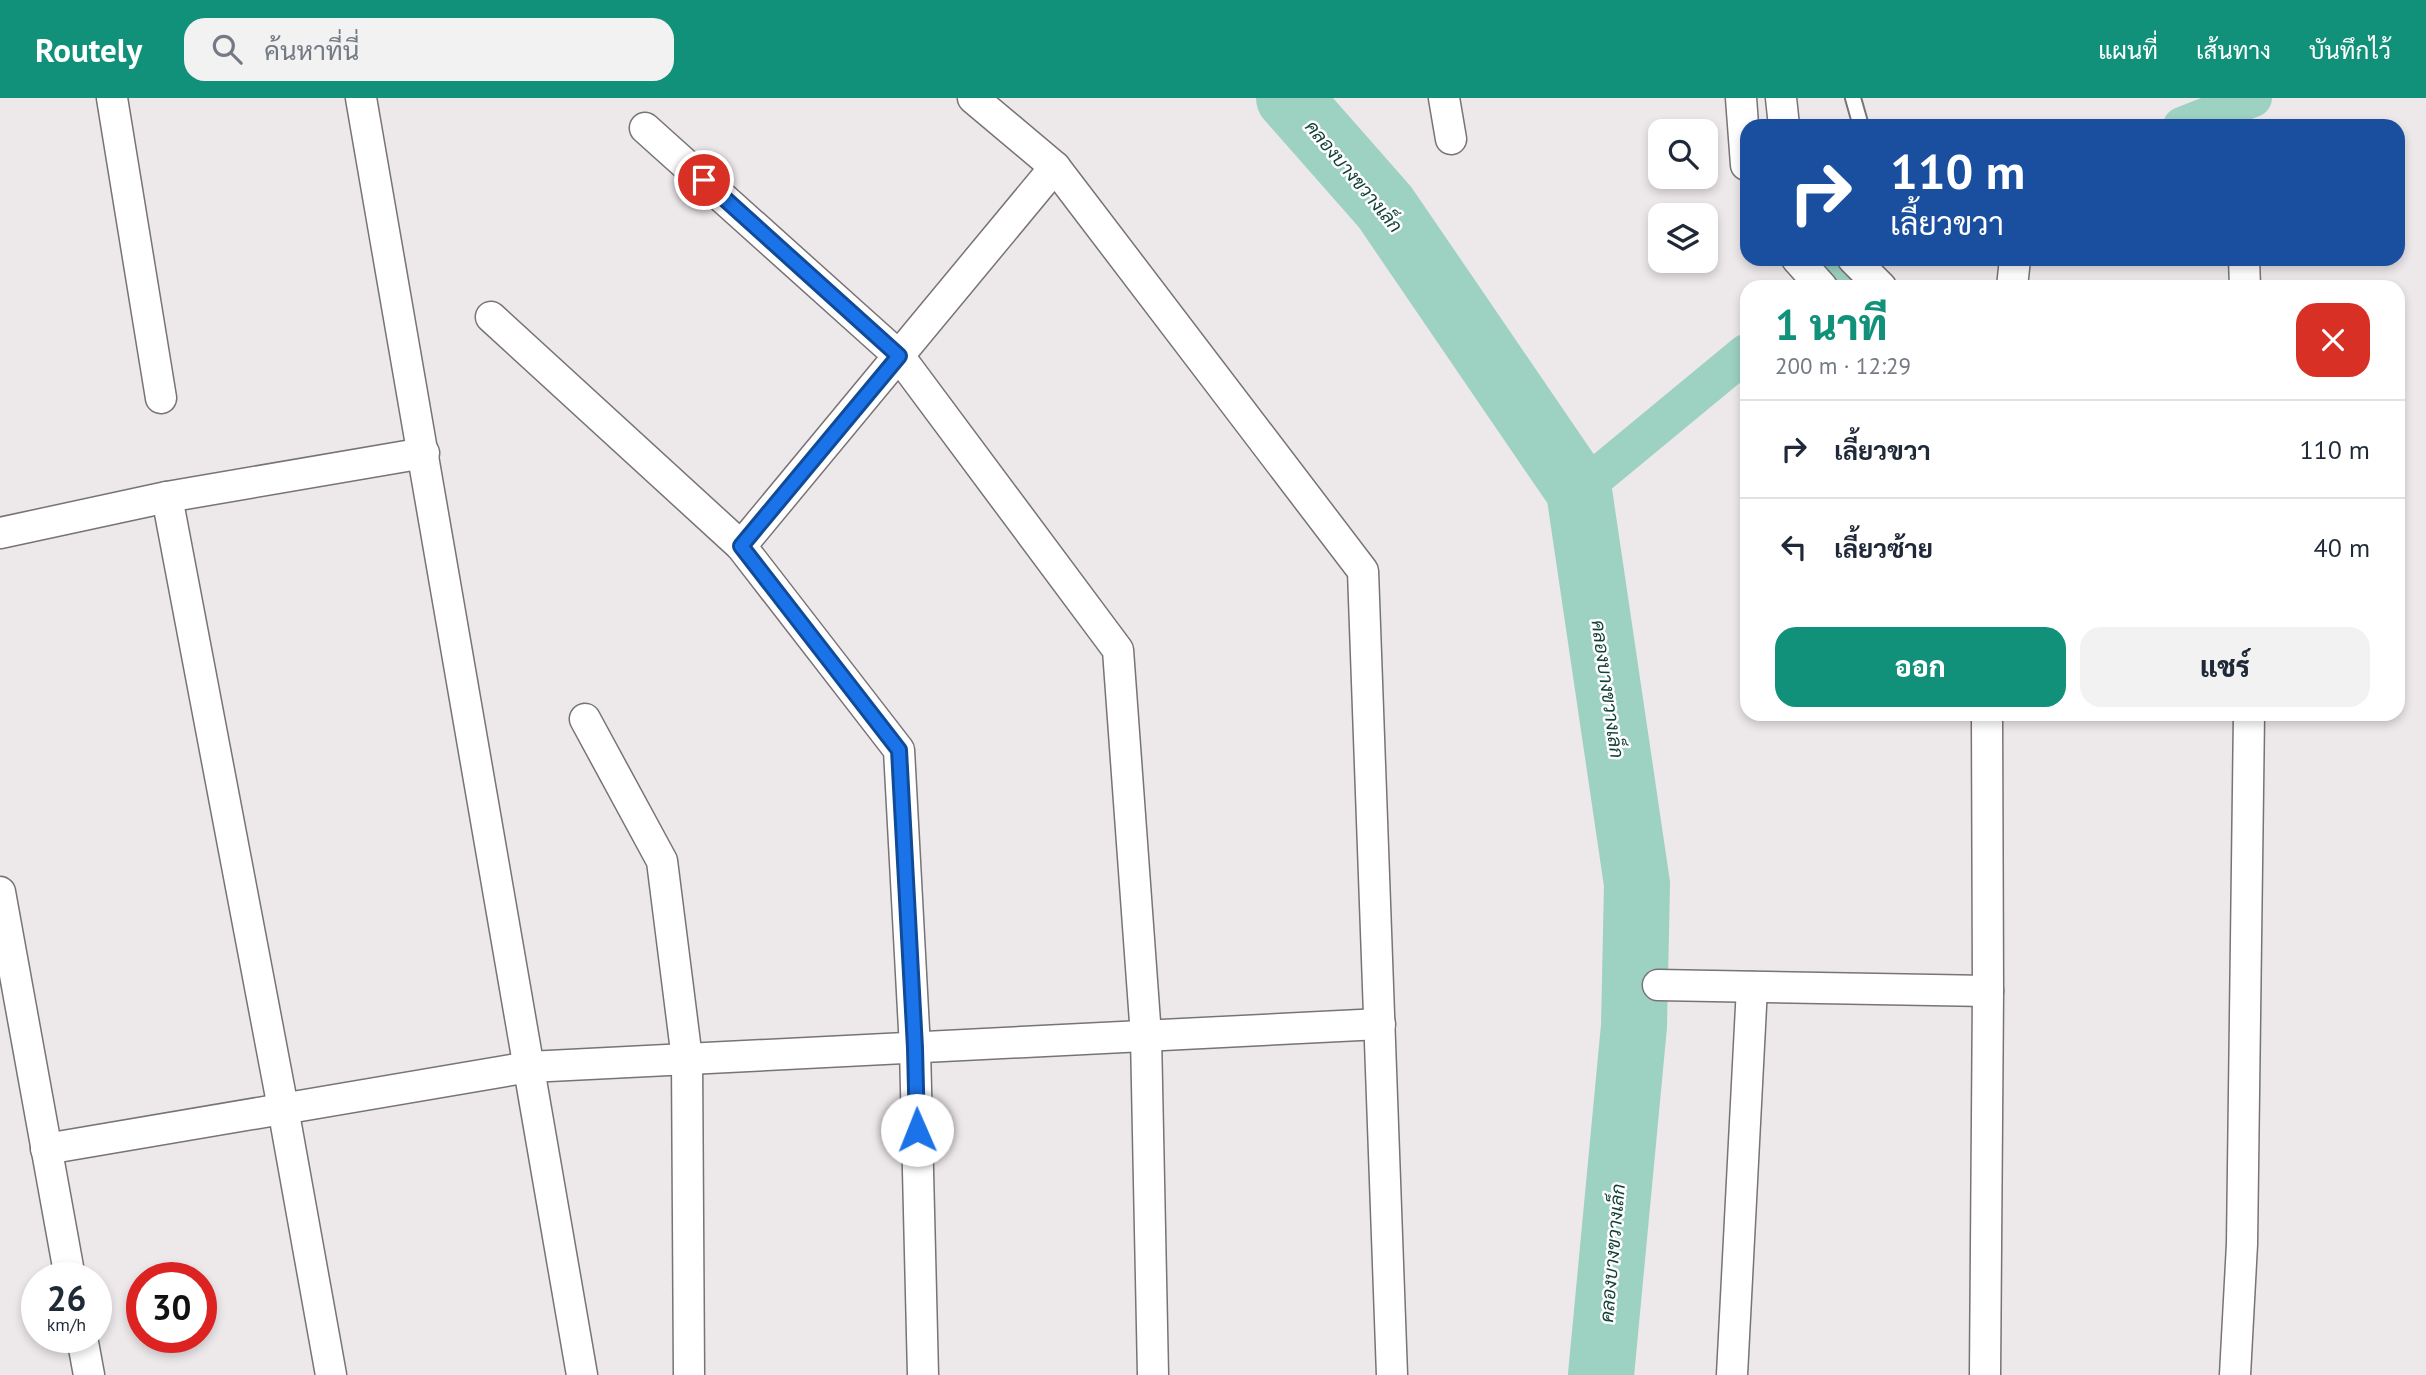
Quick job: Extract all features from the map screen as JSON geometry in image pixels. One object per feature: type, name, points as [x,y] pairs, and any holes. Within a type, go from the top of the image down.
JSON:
[{"type":"street","points":[[111,98],[161,398]]},
{"type":"street","points":[[361,98],[582,1375]]},
{"type":"street","points":[[973,98],[1055,167],[1363,571],[1392,1375]]},
{"type":"street","points":[[1444,98],[1451,139]]},
{"type":"street","points":[[1741,98],[1743,119]]},
{"type":"street","points":[[1781,98],[1783,119]]},
{"type":"street","points":[[645,128],[899,356],[1118,650],[1146,1036],[1153,1375]]},
{"type":"street","points":[[741,546],[1055,167]]},
{"type":"street","points":[[1803,266],[1816,280]]},
{"type":"street","points":[[1860,266],[1874,280]]},
{"type":"street","points":[[491,317],[741,546],[899,750],[915,1048],[923,1375]]},
{"type":"street","points":[[0,533],[167,498],[424,453]]},
{"type":"street","points":[[167,498],[284,1108],[331,1375]]},
{"type":"street","points":[[585,719],[662,860],[687,1059],[689,1375]]},
{"type":"street","points":[[1985,1375],[1989,990],[1987,721]]},
{"type":"street","points":[[2235,1375],[2242,1244],[2249,721]]},
{"type":"street","points":[[0,892],[67,1262]]},
{"type":"street","points":[[1658,985],[1989,990]]},
{"type":"street","points":[[1732,1375],[1752,987]]},
{"type":"street","points":[[46,1149],[528,1067],[1380,1024]]},
{"type":"street","points":[[85,1353],[89,1375]]},
{"type":"lane","points":[[1853,98],[1859,119]]},
{"type":"waterway","name":"คลองบางขวางเล็ก","points":[[1289,98],[1385,207],[1579,491],[1637,884],[1634,1026],[1601,1375]]},
{"type":"waterway","points":[[2200,119],[2253,98]]},
{"type":"waterway","points":[[1836,280],[1852,266]]},
{"type":"waterway","points":[[1579,491],[1740,358]]},
{"type":"route","points":[[704,180],[899,356],[741,546],[899,750],[917,1130]]}]
